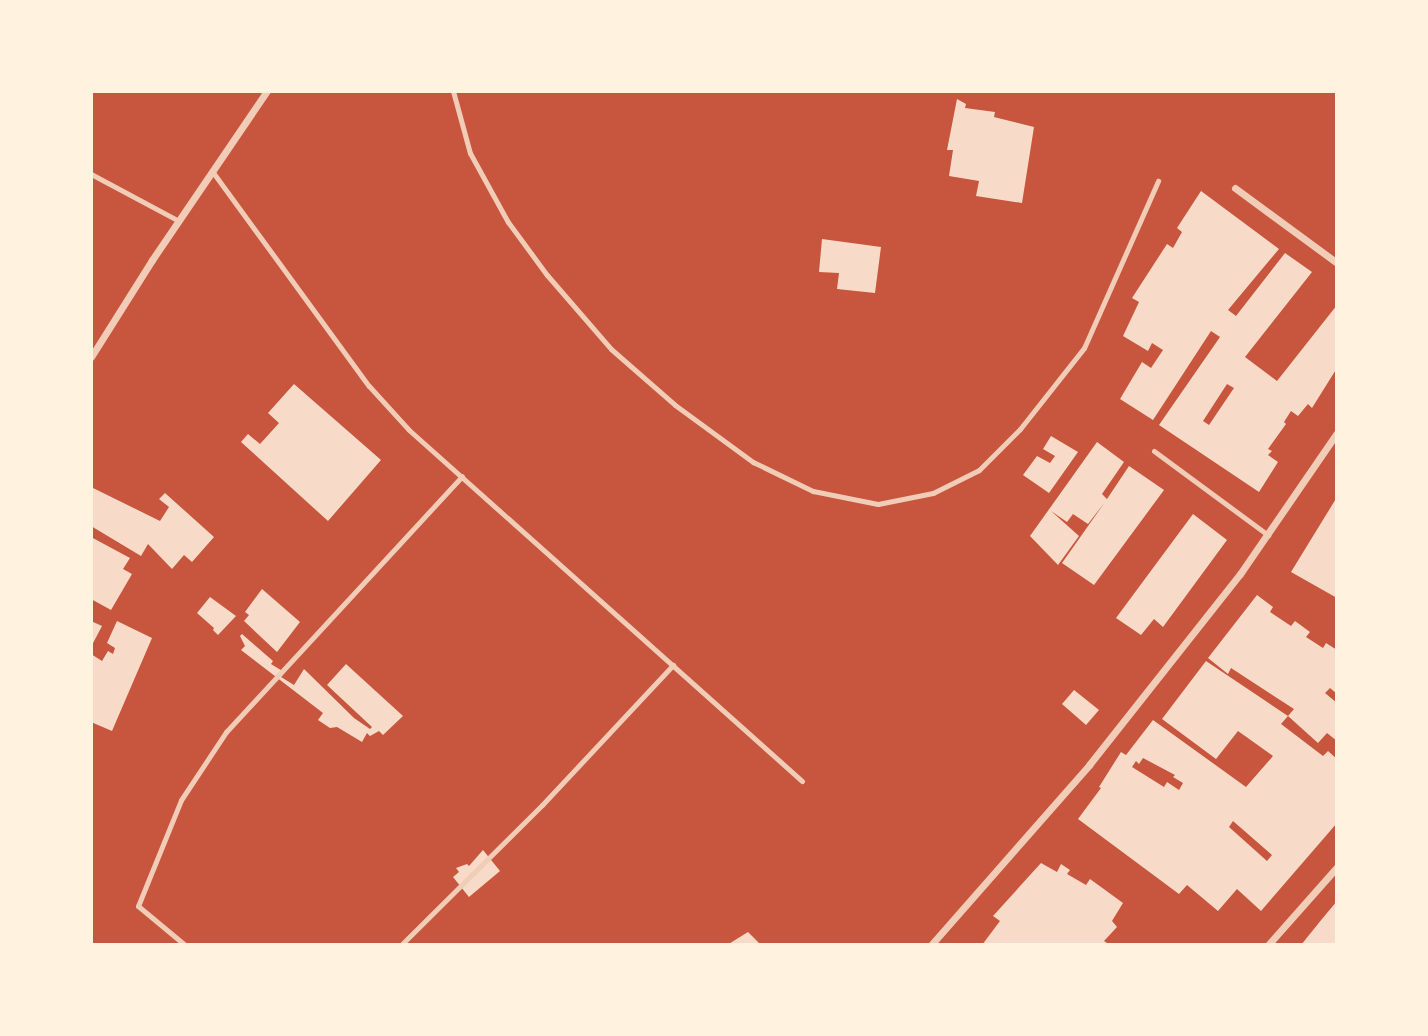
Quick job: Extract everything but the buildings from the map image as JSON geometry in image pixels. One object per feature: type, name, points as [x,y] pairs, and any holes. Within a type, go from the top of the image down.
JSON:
[{"type":"street","points":[[91,357],[267,91]]},
{"type":"street","points":[[1235,188],[1337,263]]},
{"type":"street","points":[[931,945],[1089,765],[1268,535],[1337,433]]},
{"type":"street","points":[[1268,945],[1337,867]]},
{"type":"lane","points":[[453,91],[470,153],[508,222],[547,275],[611,349],[675,405],[753,462],[813,491],[878,504],[933,493],[978,470],[1020,429],[1084,348],[1158,181]]},
{"type":"lane","points":[[212,171],[369,386],[409,430],[802,781]]},
{"type":"lane","points":[[91,174],[179,221]]},
{"type":"lane","points":[[1154,451],[1268,535]]},
{"type":"lane","points":[[185,945],[138,906],[181,800],[226,732],[461,476]]},
{"type":"lane","points":[[401,945],[542,805],[673,665]]}]
